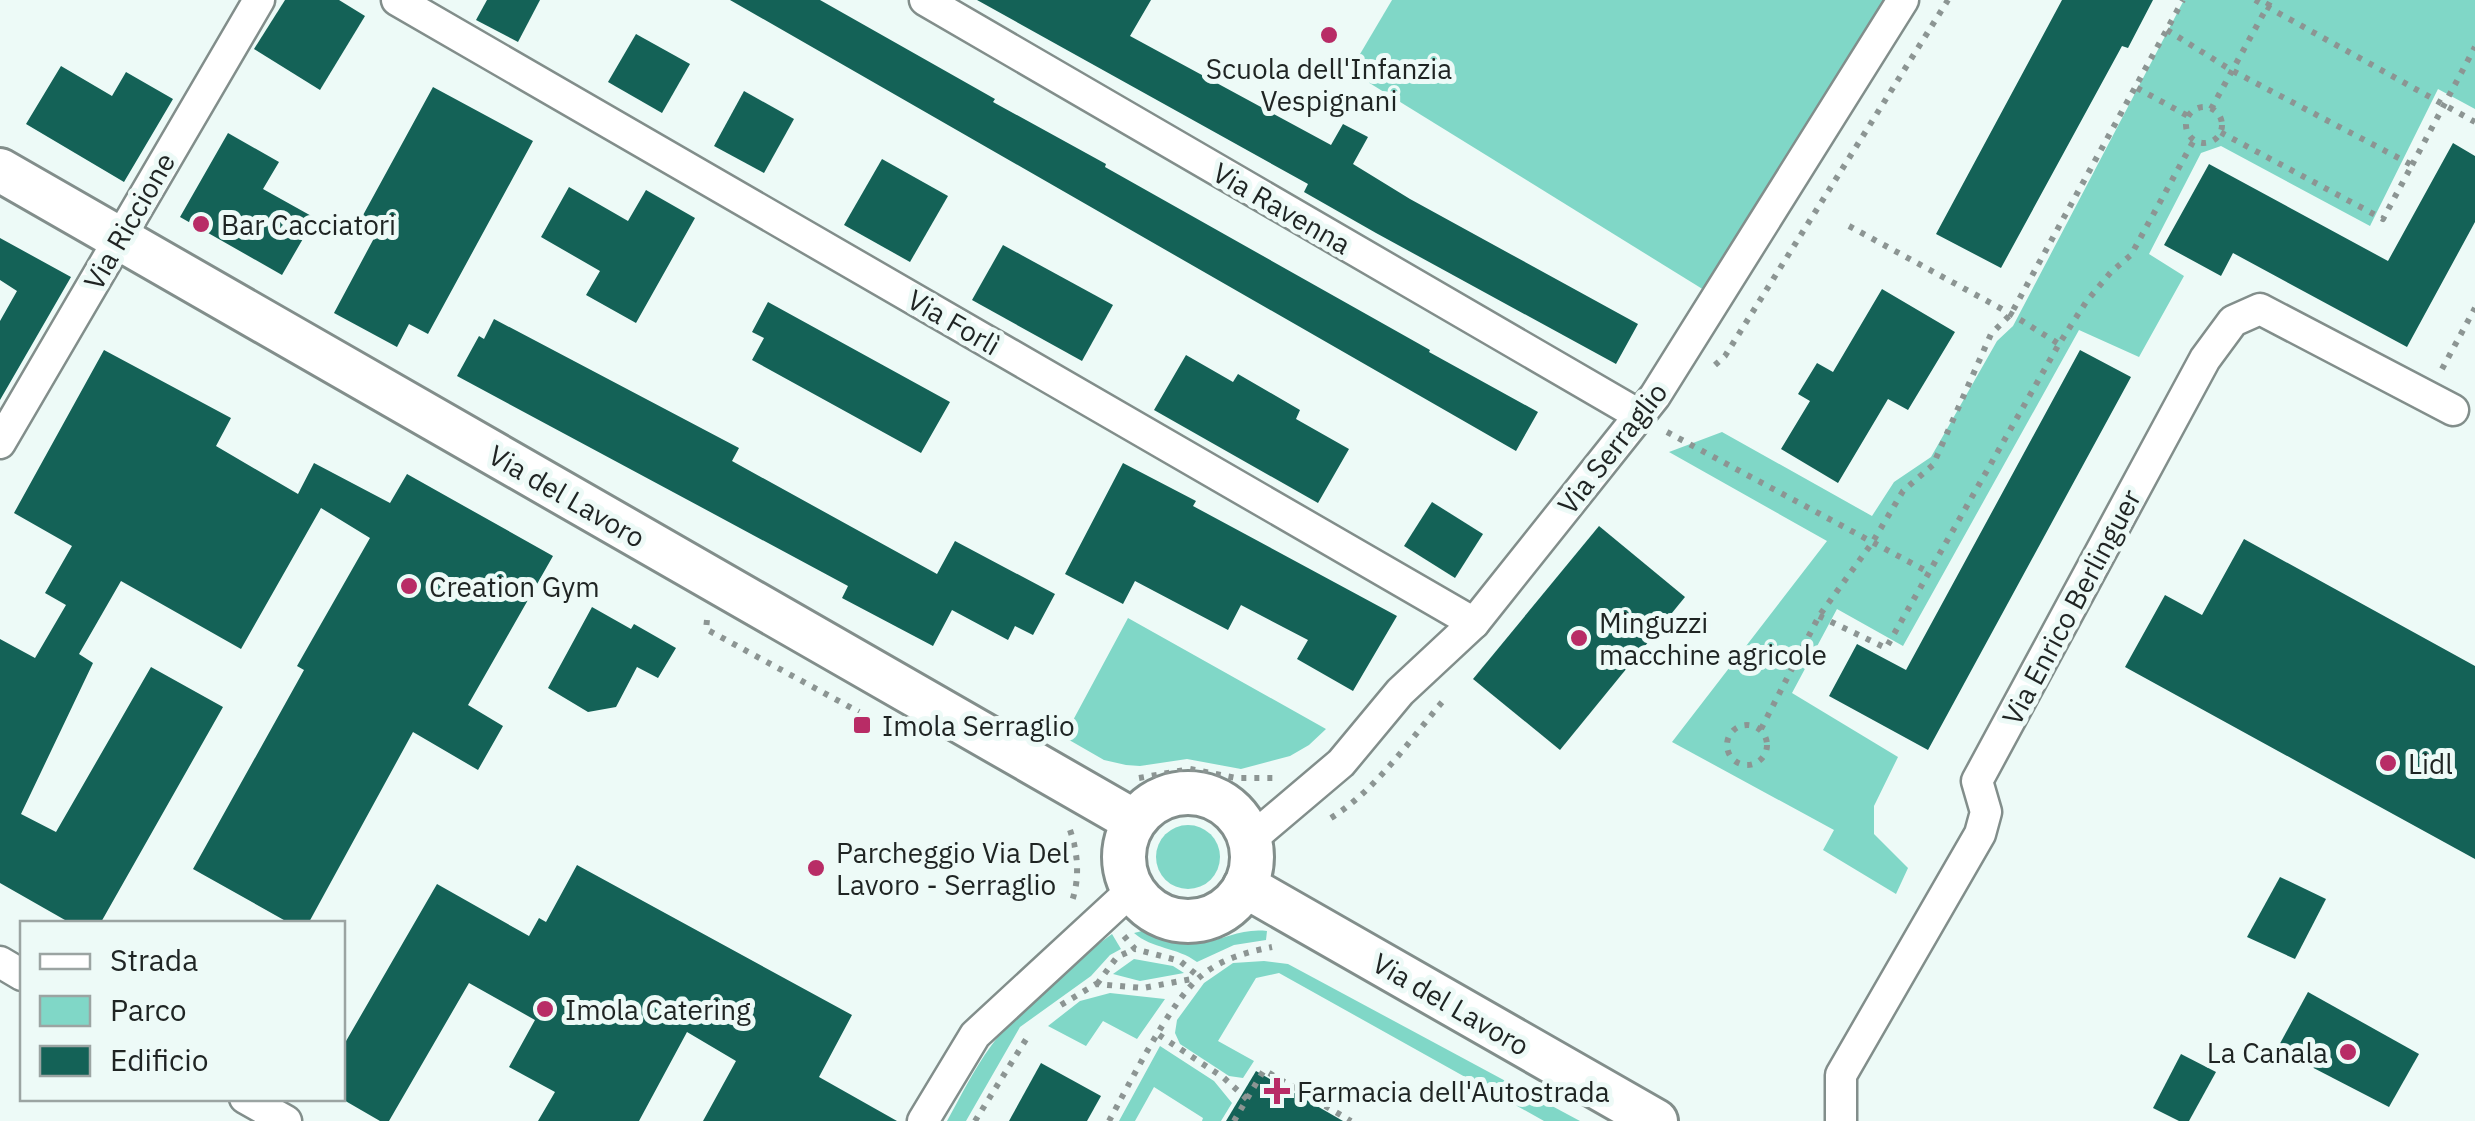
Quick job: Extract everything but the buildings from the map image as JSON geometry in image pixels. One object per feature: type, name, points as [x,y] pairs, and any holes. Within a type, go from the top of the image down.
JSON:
[{"type":"main road","name":"Via del Lavoro","points":[[0,170],[1134,821]]},
{"type":"main road","points":[[1180,793],[1216,799],[1231,809],[1250,840],[1251,872],[1245,886],[1234,902],[1218,914],[1199,921],[1160,916],[1132,890],[1123,855],[1126,837],[1146,808],[1162,798],[1180,793]]},
{"type":"main road","name":"Via del Lavoro","points":[[1245,886],[1656,1121]]},
{"type":"street","name":"Via Riccione","points":[[0,443],[259,0]]},
{"type":"street","name":"Via Forlì","points":[[396,0],[440,10],[1474,622]]},
{"type":"street","name":"Via Ravenna","points":[[925,0],[1639,415]]},
{"type":"street","name":"Via Serraglio","points":[[1250,840],[1342,763],[1400,692],[1474,622],[1639,415],[1693,338],[1903,0]]},
{"type":"street","name":"Via Enrico Berlinguer","points":[[1841,1121],[1841,1074],[1980,834],[1986,812],[1978,780],[2204,359],[2233,321],[2260,309],[2440,403]]},
{"type":"street","points":[[923,1121],[975,1034],[1132,890]]},
{"type":"street","points":[[250,1101],[286,1121]]},
{"type":"path","points":[[1725,356],[1948,0]]},
{"type":"path","points":[[1760,729],[1819,616],[1904,492],[1932,465],[1991,334],[2011,314],[2184,0]]},
{"type":"path","points":[[2255,0],[2268,3],[2475,122]]},
{"type":"path","points":[[2210,109],[2268,3]]},
{"type":"path","points":[[2167,30],[2231,70],[2412,165]]},
{"type":"path","points":[[2220,132],[2383,219],[2475,47]]},
{"type":"path","points":[[2136,88],[2188,116]]},
{"type":"path","points":[[2196,109],[2210,109],[2219,116],[2220,132],[2209,142],[2194,140],[2187,132],[2188,116],[2196,109]]},
{"type":"path","points":[[1819,616],[1886,648],[2059,344],[2086,302],[2131,255],[2194,140]]},
{"type":"path","points":[[1849,226],[2059,344]]},
{"type":"path","points":[[2440,403],[2475,308]]},
{"type":"path","points":[[1639,415],[1930,573]]},
{"type":"path","points":[[1744,724],[1760,729],[1768,745],[1763,758],[1749,766],[1732,759],[1726,744],[1731,732],[1744,724]]},
{"type":"path","points":[[1128,776],[1146,778],[1190,769],[1236,778],[1278,778]]},
{"type":"path","points":[[1052,1013],[1096,984],[1117,957],[1135,949]]},
{"type":"path","points":[[1096,984],[1143,988],[1198,977],[1109,1121]]},
{"type":"path","points":[[976,1121],[1028,1034],[1040,1024]]},
{"type":"path","points":[[1159,1035],[1224,1078],[1247,1099]]},
{"type":"path","points":[[1234,1121],[1264,1070],[1351,1121]]},
{"type":"green space","points":[[1392,0],[1889,0],[1717,298],[1350,71]]},
{"type":"green space","points":[[2184,0],[2475,0],[2475,109],[2438,89],[2370,226],[2221,146],[2201,153],[2149,254],[2184,276],[2139,357],[2079,330],[1903,646],[1837,609],[1792,693],[1898,757],[1874,806],[1874,834],[1908,868],[1896,894],[1823,850],[1834,830],[1672,742],[1827,541],[1669,452],[1722,432],[1872,516],[1894,482],[1931,457],[1997,341],[2013,326]]},
{"type":"green space","points":[[1128,618],[1326,729],[1290,756],[1241,769],[1187,759],[1140,766],[1104,760],[1064,737]]},
{"type":"green space","points":[[1188,825],[1210,835],[1220,857],[1210,879],[1188,889],[1166,879],[1156,857],[1166,835]]},
{"type":"green space","points":[[1146,930],[1195,944],[1242,932],[1267,931],[1266,940],[1234,945],[1197,962],[1134,933]]},
{"type":"green space","points":[[1112,934],[1121,949],[1091,976],[1020,1027],[966,1121],[947,1121],[979,1064],[1017,1014]]},
{"type":"green space","points":[[1134,959],[1173,966],[1184,973],[1140,981],[1113,974]]},
{"type":"green space","points":[[1233,963],[1288,964],[1580,1121],[1544,1121],[1279,973],[1256,978],[1218,1041],[1254,1061],[1243,1078],[1229,1076],[1180,1044],[1175,1033],[1177,1020],[1204,983]]},
{"type":"green space","points":[[1110,993],[1165,999],[1137,1039],[1103,1021],[1086,1046],[1048,1026],[1080,1001]]},
{"type":"green space","points":[[1160,1046],[1214,1081],[1232,1103],[1221,1121],[1202,1121],[1203,1118],[1154,1087],[1135,1121],[1119,1121]]},
{"type":"place","name":"Scuola dell'Infanzia Vespignani","points":[[1329,35]]},
{"type":"place","name":"Bar Cacciatori","points":[[201,224]]},
{"type":"place","name":"Creation Gym","points":[[409,586]]},
{"type":"place","name":"Minguzzi macchine agricole","points":[[1579,638]]},
{"type":"place","name":"Imola Serraglio","points":[[862,725]]},
{"type":"place","name":"Lidl","points":[[2388,763]]},
{"type":"place","name":"Parcheggio Via Del Lavoro - Serraglio","points":[[816,868]]},
{"type":"place","name":"Imola Catering","points":[[545,1009]]},
{"type":"place","name":"La Canala","points":[[2348,1052]]},
{"type":"place","name":"Farmacia dell'Autostrada","points":[[1277,1091]]}]
